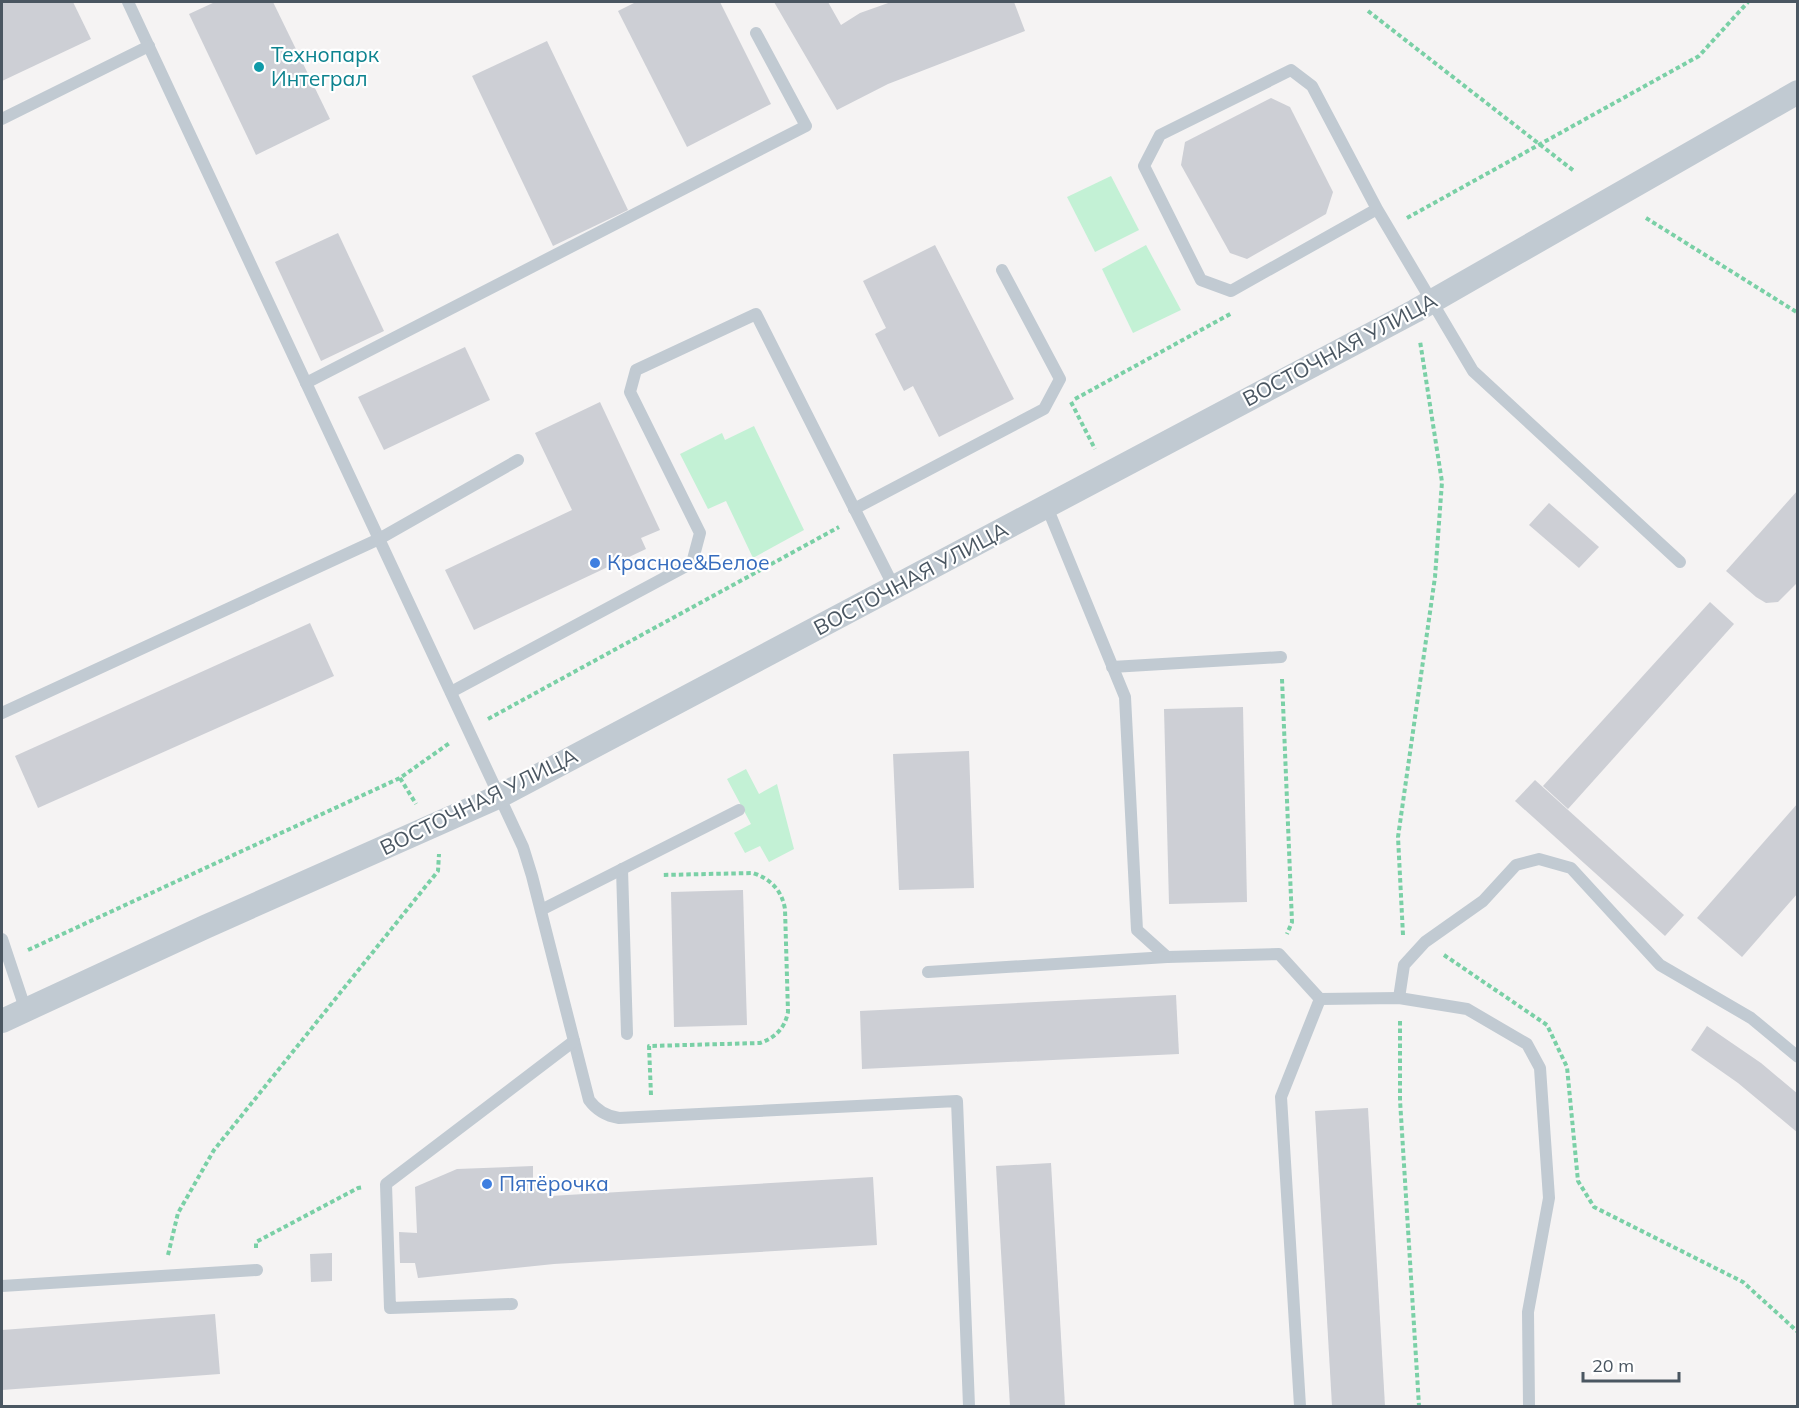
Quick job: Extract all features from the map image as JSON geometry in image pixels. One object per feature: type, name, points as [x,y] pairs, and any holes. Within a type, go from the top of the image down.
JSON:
[{"type":"street","name":"ВОСТОЧНАЯ УЛИЦА","points":[[2,1021],[205,927],[500,796],[1423,307],[1797,92]]},
{"type":"lane","points":[[128,2],[523,846],[589,1100],[593,1106],[609,1117],[619,1118],[957,1101],[969,1407]]},
{"type":"lane","points":[[306,382],[806,126],[756,33]]},
{"type":"lane","points":[[2,119],[149,46]]},
{"type":"lane","points":[[1377,209],[1231,291],[1201,280],[1144,166],[1160,135],[1291,70],[1312,86],[1388,228],[1423,307],[1473,371],[1680,561]]},
{"type":"lane","points":[[856,513],[1044,409],[1060,379],[1002,270]]},
{"type":"lane","points":[[451,692],[692,563],[700,533],[630,392],[636,370],[756,314],[894,587]]},
{"type":"lane","points":[[2,713],[379,539],[518,460]]},
{"type":"lane","points":[[1047,507],[1125,697],[1137,930],[1167,957]]},
{"type":"lane","points":[[1112,667],[1281,657]]},
{"type":"lane","points":[[541,910],[622,873],[739,810]]},
{"type":"lane","points":[[1399,998],[1404,965],[1425,942],[1483,901],[1516,865],[1539,859],[1571,868],[1660,965],[1751,1018],[1797,1057]]},
{"type":"lane","points":[[622,873],[627,1034]]},
{"type":"lane","points":[[2,939],[26,1011]]},
{"type":"lane","points":[[928,972],[1167,957],[1279,954],[1320,999],[1399,998],[1467,1009],[1527,1044],[1540,1068],[1549,1198],[1528,1312],[1529,1407]]},
{"type":"lane","points":[[1300,1407],[1281,1097],[1320,999]]},
{"type":"lane","points":[[512,1304],[390,1308],[386,1184],[574,1041]]},
{"type":"lane","points":[[2,1286],[257,1269]]},
{"type":"path","points":[[1388,228],[1699,57],[1748,2]]},
{"type":"path","points":[[1368,11],[1574,171]]},
{"type":"path","points":[[1646,218],[1797,313]]},
{"type":"path","points":[[1404,965],[1398,837],[1435,577],[1442,482],[1423,307]]},
{"type":"path","points":[[1060,407],[1234,312]]},
{"type":"path","points":[[1071,401],[1097,453]]},
{"type":"path","points":[[8,959],[400,778],[468,729],[856,513]]},
{"type":"path","points":[[1279,954],[1292,922],[1281,657]]},
{"type":"path","points":[[400,778],[421,812]]},
{"type":"path","points":[[164,1275],[178,1213],[214,1150],[438,871],[439,847]]},
{"type":"path","points":[[622,873],[753,873],[766,879],[777,889],[783,900],[788,1012],[783,1027],[770,1039],[760,1042],[649,1046],[651,1116]]},
{"type":"path","points":[[1425,942],[1547,1025],[1567,1067],[1578,1181],[1594,1207],[1743,1282],[1797,1332]]},
{"type":"path","points":[[1399,998],[1400,1100],[1419,1407]]},
{"type":"path","points":[[257,1269],[256,1242],[358,1188],[386,1184]]},
{"type":"green space","points":[[1111,176],[1139,230],[1095,252],[1067,197]]},
{"type":"green space","points":[[1146,245],[1181,310],[1133,333],[1102,269]]},
{"type":"green space","points":[[754,426],[804,530],[753,558],[726,501],[708,509],[680,454],[722,433],[725,440]]},
{"type":"green space","points":[[746,769],[759,794],[777,784],[794,849],[769,862],[760,846],[745,853],[734,833],[751,824],[727,779]]},
{"type":"building","points":[[2,2],[73,2],[91,39],[2,81]]},
{"type":"building","name":"Технопарк Интеграл","points":[[215,2],[273,2],[330,119],[256,155],[189,14]]},
{"type":"building","points":[[636,2],[720,2],[771,104],[687,147],[618,11]]},
{"type":"building","points":[[774,2],[828,2],[841,25],[860,13],[891,2],[1014,2],[1025,31],[888,84],[837,110]]},
{"type":"building","points":[[547,41],[628,210],[553,246],[472,76]]},
{"type":"building","points":[[1271,98],[1290,107],[1333,192],[1326,214],[1247,259],[1230,253],[1181,165],[1185,142]]},
{"type":"building","points":[[338,233],[384,331],[321,361],[275,262]]},
{"type":"building","points":[[935,245],[1014,399],[939,437],[913,386],[904,391],[875,334],[886,328],[863,281]]},
{"type":"building","points":[[465,347],[490,400],[384,450],[358,397]]},
{"type":"building","points":[[600,402],[660,530],[641,538],[646,549],[474,630],[445,570],[572,510],[535,433]]},
{"type":"building","points":[[1798,490],[1798,582],[1778,602],[1766,603],[1726,571]]},
{"type":"building","points":[[1549,503],[1599,547],[1579,568],[1529,525]]},
{"type":"building","points":[[1710,602],[1734,624],[1568,809],[1543,786]]},
{"type":"building","points":[[310,623],[334,676],[38,808],[15,756]]},
{"type":"building","points":[[1243,707],[1247,902],[1169,904],[1164,709]]},
{"type":"building","points":[[969,751],[974,888],[899,890],[893,754]]},
{"type":"building","points":[[1535,780],[1684,915],[1665,936],[1515,801]]},
{"type":"building","points":[[1798,803],[1798,893],[1742,957],[1697,918]]},
{"type":"building","points":[[743,890],[747,1025],[674,1027],[671,892]]},
{"type":"building","points":[[1176,995],[1179,1054],[862,1069],[860,1011]]},
{"type":"building","points":[[1707,1026],[1761,1063],[1798,1094],[1798,1133],[1738,1083],[1691,1050]]},
{"type":"building","points":[[1368,1108],[1385,1406],[1332,1406],[1315,1111]]},
{"type":"building","points":[[1051,1163],[1065,1406],[1010,1406],[996,1166]]},
{"type":"building","points":[[533,1166],[533,1181],[550,1196],[873,1177],[877,1245],[554,1264],[418,1278],[415,1263],[400,1263],[399,1232],[417,1233],[415,1187],[457,1169]]},
{"type":"building","points":[[332,1253],[332,1281],[311,1282],[310,1254]]},
{"type":"building","points":[[215,1314],[220,1374],[2,1390],[2,1330]]},
{"type":"place","name":"Технопарк Интеграл","points":[[259,67]]},
{"type":"place","name":"Красное&Белое","points":[[595,563]]},
{"type":"place","name":"Пятёрочка","points":[[487,1184]]}]
